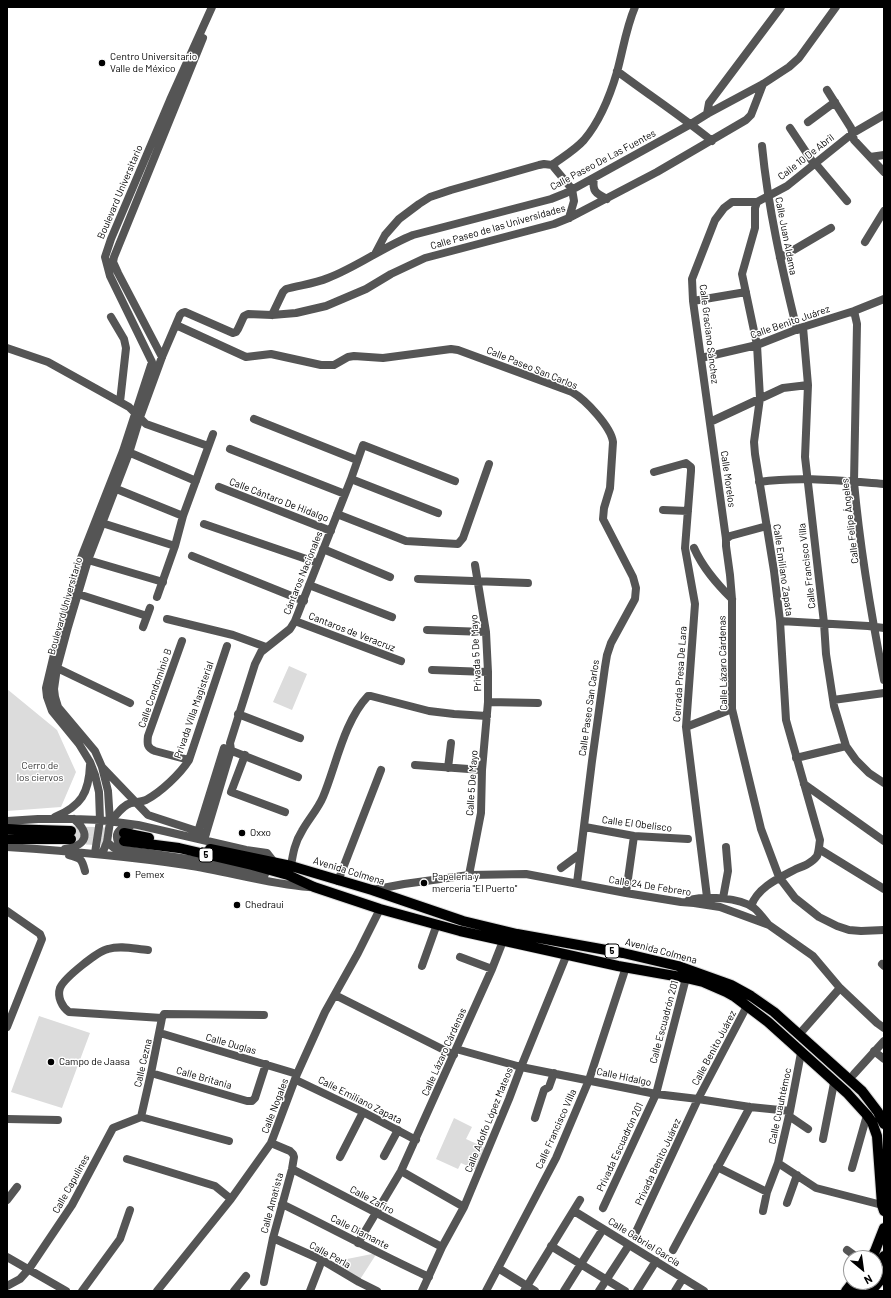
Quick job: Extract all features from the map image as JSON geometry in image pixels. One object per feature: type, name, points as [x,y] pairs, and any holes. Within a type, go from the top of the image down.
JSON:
[{"type":"main road","points":[[7,829],[71,835],[7,839]]},
{"type":"main road","name":"5","points":[[123,841],[179,848],[252,865],[290,875],[314,887],[380,909],[460,931],[567,954]]},
{"type":"main road","name":"5","points":[[123,841],[274,862],[290,875]]},
{"type":"main road","name":"Avenida Colmena","points":[[290,875],[338,881],[372,890],[463,921],[517,934],[623,953],[678,966],[731,984],[774,1012],[862,1091],[878,1112],[884,1124]]},
{"type":"main road","name":"Avenida Colmena","points":[[567,954],[702,982],[726,992],[768,1022],[834,1083],[847,1093],[872,1122],[877,1136],[883,1208]]},
{"type":"main road","points":[[879,1250],[884,1228]]},
{"type":"main road","points":[[871,1291],[884,1276]]},
{"type":"street","name":"Boulevard Universitario","points":[[99,854],[107,842],[110,822],[108,790],[102,767],[95,751],[58,706],[54,689],[57,668],[88,560],[138,415],[152,362],[110,276],[105,257],[111,239],[146,167],[205,33],[205,31],[201,30],[212,7]]},
{"type":"street","points":[[552,165],[579,145],[592,129],[610,96],[624,37],[635,7]]},
{"type":"street","points":[[707,114],[709,104],[781,7]]},
{"type":"street","name":"Calle Paseo De Las Fuentes","points":[[272,315],[283,292],[286,289],[315,283],[329,278],[355,266],[398,241],[413,235],[551,199],[594,178],[763,84],[789,66],[799,58],[836,7]]},
{"type":"street","points":[[617,71],[691,124],[712,141]]},
{"type":"street","name":"Calle Paseo de las Universidades","points":[[176,325],[180,314],[186,312],[236,332],[244,316],[248,314],[272,315],[296,313],[326,306],[366,289],[417,261],[457,249],[548,226],[569,218],[712,141],[746,120],[751,115],[763,84]]},
{"type":"street","points":[[827,90],[851,128],[854,140],[884,172]]},
{"type":"street","points":[[808,122],[835,102]]},
{"type":"street","name":"Calle 10 De Abril","points":[[724,208],[732,202],[757,202],[787,186],[853,133],[884,115]]},
{"type":"street","points":[[790,128],[815,164],[847,201]]},
{"type":"street","name":"Calle Juan Aldama","points":[[762,146],[768,196],[780,258],[800,328]]},
{"type":"street","points":[[870,157],[884,155]]},
{"type":"street","points":[[375,254],[385,235],[399,219],[430,197],[544,164],[552,165],[572,189],[574,201],[569,218]]},
{"type":"street","name":"Boulevard Universitario","points":[[138,415],[162,358],[113,262],[115,252],[146,167]]},
{"type":"street","points":[[594,178],[594,190],[606,199]]},
{"type":"street","name":"Calle Emiliano Zapata","points":[[757,202],[755,208],[755,228],[742,274],[757,345],[760,398],[754,442],[774,571],[780,621],[786,720],[818,832],[820,840],[819,849]]},
{"type":"street","name":"Calle Graciano Sánchez","points":[[710,422],[693,301],[692,279],[715,220],[724,208]]},
{"type":"street","points":[[865,242],[884,211]]},
{"type":"street","points":[[780,258],[832,228]]},
{"type":"street","points":[[693,301],[746,292]]},
{"type":"street","name":"Calle Benito Juárez","points":[[701,358],[757,345],[800,328],[854,311],[884,299]]},
{"type":"street","name":"Calle Felipe Ángeles","points":[[854,311],[857,324],[854,482],[856,508],[873,627],[884,680]]},
{"type":"street","points":[[111,317],[124,339],[126,348],[120,402]]},
{"type":"street","points":[[152,362],[162,358],[176,325]]},
{"type":"street","name":"Calle Paseo San Carlos","points":[[176,325],[246,357],[271,354],[327,366],[334,365],[348,357],[362,356],[383,358],[451,349],[458,350],[575,394],[604,423],[611,434],[613,442],[610,488],[604,508],[603,519],[633,577],[636,584],[637,593],[607,655],[577,883]]},
{"type":"street","name":"Calle Francisco Villa","points":[[800,328],[808,386],[805,457],[807,480],[824,623],[826,654],[833,700],[846,746],[856,760],[869,773],[884,783]]},
{"type":"street","points":[[7,348],[48,362],[120,402],[138,415],[142,422],[146,424],[208,446]]},
{"type":"street","points":[[710,422],[782,388],[808,386]]},
{"type":"street","points":[[254,419],[358,460]]},
{"type":"street","name":"Calle Morelos","points":[[710,422],[726,539]]},
{"type":"street","points":[[157,597],[175,546],[183,516],[213,434]]},
{"type":"street","name":"Cántaros Nacionales","points":[[201,836],[238,714],[255,664],[261,652],[290,629],[295,621],[351,479],[362,445],[455,481]]},
{"type":"street","points":[[230,449],[345,494]]},
{"type":"street","name":"Boulevard Universitario","points":[[99,854],[99,792],[96,775],[79,744],[52,711],[47,697],[46,688],[56,646],[81,558],[126,452]]},
{"type":"street","points":[[126,452],[196,481]]},
{"type":"street","points":[[337,514],[406,541],[458,544],[463,538],[489,464]]},
{"type":"street","name":"Cerrada Presa De Lara","points":[[654,472],[683,464],[689,465],[691,471],[685,548],[695,604],[686,727],[707,897]]},
{"type":"street","points":[[351,479],[438,513]]},
{"type":"street","points":[[759,482],[775,480],[807,480],[884,484]]},
{"type":"street","name":"Calle Cántaro De Hidalgo","points":[[219,487],[331,531]]},
{"type":"street","points":[[114,488],[183,516]]},
{"type":"street","points":[[663,510],[688,511]]},
{"type":"street","points":[[102,523],[175,546]]},
{"type":"street","points":[[204,524],[318,563]]},
{"type":"street","points":[[726,539],[730,536],[767,526]]},
{"type":"street","name":"Calle Lázaro Cárdenas","points":[[726,539],[732,599],[732,709],[761,829],[779,877],[795,898],[820,917],[849,930],[884,930]]},
{"type":"street","points":[[694,548],[712,579],[732,599]]},
{"type":"street","points":[[323,549],[390,577]]},
{"type":"street","points":[[192,556],[304,601]]},
{"type":"street","points":[[88,560],[163,582]]},
{"type":"street","name":"Privada 5 De Mayo","points":[[475,565],[486,632],[488,672],[487,716]]},
{"type":"street","points":[[418,579],[528,583]]},
{"type":"street","points":[[310,585],[392,617]]},
{"type":"street","points":[[78,594],[148,612],[143,627]]},
{"type":"street","points":[[167,619],[190,626],[234,635],[266,648]]},
{"type":"street","name":"Cantaros de Veracruz","points":[[295,621],[401,661]]},
{"type":"street","points":[[780,621],[884,628]]},
{"type":"street","points":[[427,630],[486,632]]},
{"type":"street","name":"Calle Condominio B","points":[[182,641],[147,742],[150,749],[189,760]]},
{"type":"street","name":"Privada Villa Magisterial","points":[[110,822],[124,807],[130,803],[145,800],[161,788],[177,775],[189,760],[227,646]]},
{"type":"street","points":[[57,668],[130,703]]},
{"type":"street","points":[[432,670],[488,672]]},
{"type":"street","points":[[833,700],[884,693]]},
{"type":"street","points":[[7,847],[99,854],[187,865],[290,875],[294,847],[301,832],[322,799],[342,742],[358,709],[368,696],[430,711],[487,716]]},
{"type":"street","points":[[488,702],[538,703]]},
{"type":"street","points":[[686,727],[732,709]]},
{"type":"street","points":[[238,714],[300,738]]},
{"type":"street","name":"Calle 5 De Mayo","points":[[469,875],[481,813],[482,770],[487,716]]},
{"type":"street","points":[[448,768],[451,743]]},
{"type":"street","points":[[796,758],[846,746]]},
{"type":"street","points":[[228,747],[298,777]]},
{"type":"street","points":[[245,755],[231,792],[284,812]]},
{"type":"street","points":[[50,819],[67,812],[78,803],[88,783],[90,762]]},
{"type":"street","points":[[415,765],[482,770]]},
{"type":"street","points":[[102,767],[148,815],[201,836],[246,850],[266,853],[274,862]]},
{"type":"street","points":[[338,881],[381,770]]},
{"type":"street","points":[[804,784],[884,841]]},
{"type":"street","points":[[7,821],[50,819],[100,820],[201,836]]},
{"type":"street","points":[[55,850],[75,847],[81,843],[85,832],[80,824],[74,819]]},
{"type":"street","points":[[123,841],[118,845],[117,834],[120,830],[128,826],[138,825]]},
{"type":"street","name":"Calle El Obelisco","points":[[585,827],[634,836],[688,839]]},
{"type":"street","points":[[626,893],[634,836]]},
{"type":"street","points":[[123,841],[129,858]]},
{"type":"street","points":[[107,842],[114,848],[123,841]]},
{"type":"street","points":[[723,898],[728,871],[726,847]]},
{"type":"street","points":[[750,906],[754,898],[762,889],[779,877],[811,862],[819,849],[884,889]]},
{"type":"street","points":[[55,850],[80,859],[85,871]]},
{"type":"street","points":[[561,868],[580,854]]},
{"type":"street","name":"Calle 24 De Febrero","points":[[372,890],[469,875],[526,874],[626,893],[720,907],[769,925],[814,956],[840,988],[884,1028]]},
{"type":"street","points":[[681,902],[695,898],[723,898],[750,906],[761,915],[769,925]]},
{"type":"street","name":"Calle Nogales","points":[[157,1291],[231,1199],[271,1143],[296,1077],[325,1012],[380,909]]},
{"type":"street","points":[[7,1027],[42,939],[41,936],[8,913]]},
{"type":"street","points":[[422,966],[437,924]]},
{"type":"street","name":"Calle Lázaro Cárdenas","points":[[358,1243],[401,1172],[492,969],[503,941]]},
{"type":"street","points":[[148,950],[129,948],[106,949],[91,958],[64,982],[60,989],[59,996],[64,1009],[70,1012],[163,1016],[264,1015]]},
{"type":"street","name":"Calle Adolfo López Mateos","points":[[422,1291],[442,1247],[464,1207],[567,954]]},
{"type":"street","points":[[460,958],[492,969]]},
{"type":"street","name":"Calle Francisco Villa","points":[[486,1291],[556,1158],[589,1080],[626,967]]},
{"type":"street","name":"Calle Escuadrón 201","points":[[656,1094],[686,978]]},
{"type":"street","points":[[803,1030],[840,988]]},
{"type":"street","name":"Calle Hidalgo","points":[[335,995],[455,1052],[656,1094],[698,1099],[790,1114],[808,1129]]},
{"type":"street","name":"Calle Benito Juárez","points":[[698,1099],[747,1006]]},
{"type":"street","name":"Calle Cezna","points":[[141,1117],[163,1016]]},
{"type":"street","name":"Calle Duglas","points":[[160,1033],[266,1064],[296,1077]]},
{"type":"street","points":[[854,1074],[884,1041]]},
{"type":"street","points":[[874,1051],[884,1059]]},
{"type":"street","name":"Calle Cuauhtémoc","points":[[763,1211],[767,1192],[778,1163],[790,1114],[801,1053]]},
{"type":"street","name":"Calle Britania","points":[[151,1073],[247,1101],[252,1101],[255,1098],[266,1064]]},
{"type":"street","points":[[534,1118],[544,1090],[549,1087],[554,1073]]},
{"type":"street","name":"Calle Emiliano Zapata","points":[[296,1077],[416,1140]]},
{"type":"street","points":[[823,1139],[834,1083]]},
{"type":"street","name":"Privada Escuadrón 201","points":[[603,1208],[656,1094]]},
{"type":"street","name":"Privada Benito Juárez","points":[[635,1234],[698,1099]]},
{"type":"street","points":[[673,1250],[750,1107]]},
{"type":"street","points":[[340,1157],[363,1112]]},
{"type":"street","points":[[852,1168],[867,1115]]},
{"type":"street","points":[[141,1117],[229,1141]]},
{"type":"street","name":"Calle Capulines","points":[[7,1286],[20,1280],[72,1205],[113,1128],[141,1117]]},
{"type":"street","points":[[7,1118],[58,1120]]},
{"type":"street","points":[[384,1156],[398,1130]]},
{"type":"street","name":"Calle Amatista","points":[[264,1282],[273,1238],[292,1169],[293,1154],[271,1143]]},
{"type":"street","points":[[127,1159],[215,1186],[231,1199]]},
{"type":"street","points":[[778,1163],[816,1188],[883,1208]]},
{"type":"street","points":[[717,1167],[767,1192]]},
{"type":"street","name":"Calle Zafiro","points":[[292,1169],[442,1247]]},
{"type":"street","points":[[401,1172],[464,1207]]},
{"type":"street","points":[[787,1203],[797,1175]]},
{"type":"street","points":[[7,1200],[16,1187]]},
{"type":"street","points":[[526,1289],[580,1200]]},
{"type":"street","name":"Calle Diamante","points":[[282,1204],[429,1277]]},
{"type":"street","points":[[82,1291],[120,1239],[130,1210]]},
{"type":"street","name":"Calle Gabriel García","points":[[574,1211],[704,1291]]},
{"type":"street","points":[[564,1291],[603,1229]]},
{"type":"street","name":"Calle Perla","points":[[273,1238],[322,1260],[377,1291]]},
{"type":"street","points":[[598,1291],[629,1245]]},
{"type":"street","points":[[551,1246],[625,1291]]},
{"type":"street","points":[[7,1257],[66,1291]]},
{"type":"street","points":[[310,1291],[322,1260]]},
{"type":"street","points":[[637,1291],[656,1261]]},
{"type":"street","points":[[498,1268],[526,1289],[535,1291]]},
{"type":"street","points":[[234,1291],[246,1276]]},
{"type":"street","points":[[675,1291],[683,1278]]},
{"type":"green space","points":[[289,666],[307,674],[292,710],[273,702]]},
{"type":"green space","name":"Cerro de los ciervos","points":[[7,689],[57,730],[76,772],[61,807],[7,811]]},
{"type":"green space","name":"Campo de Jaasa","points":[[39,1016],[90,1033],[62,1108],[11,1092]]},
{"type":"green space","points":[[454,1118],[472,1127],[466,1139],[488,1149],[479,1171],[461,1163],[458,1169],[436,1159]]},
{"type":"green space","points":[[377,1253],[359,1281],[327,1263]]},
{"type":"tunnel","points":[[71,831],[118,833]]},
{"type":"tunnel","points":[[71,839],[124,841]]},
{"type":"place","name":"Centro Universitario Valle de México","points":[[102,63]]},
{"type":"place","name":"Oxxo","points":[[242,833]]},
{"type":"place","name":"Pemex","points":[[127,875]]},
{"type":"place","name":"Papelería y mercería \"El Puerto\"","points":[[424,883]]},
{"type":"place","name":"Chedraui","points":[[237,905]]},
{"type":"place","name":"Campo de Jaasa","points":[[51,1062]]}]
